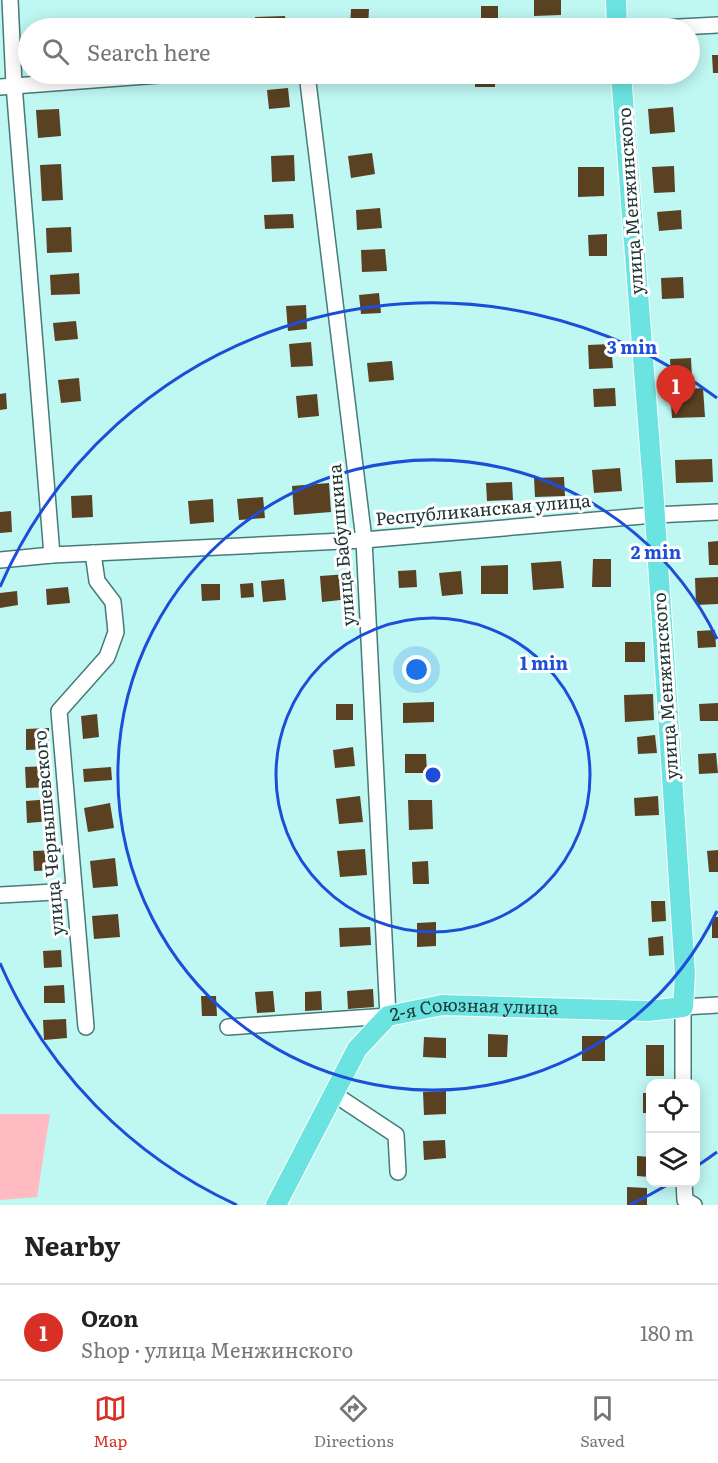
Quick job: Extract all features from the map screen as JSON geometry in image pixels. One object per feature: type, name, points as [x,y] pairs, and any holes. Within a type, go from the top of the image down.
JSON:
[{"type":"main road","points":[[616,0],[617,18]]},
{"type":"main road","name":"улица Менжинского","points":[[622,84],[685,974],[683,1007]]},
{"type":"main road","name":"2-я Союзная улица","points":[[388,1016],[442,1005],[648,1011],[683,1007]]},
{"type":"main road","points":[[276,1205],[357,1049],[388,1016]]},
{"type":"street","points":[[10,0],[7,86],[51,555]]},
{"type":"street","points":[[700,25],[718,24]]},
{"type":"street","points":[[7,86],[34,84]]},
{"type":"street","name":"улица Бабушкина","points":[[308,84],[364,540],[388,1016]]},
{"type":"street","name":"Республиканская улица","points":[[0,560],[51,555],[364,540],[654,515],[718,512]]},
{"type":"street","name":"улица Чернышевского","points":[[86,1027],[72,891],[58,711],[107,657],[116,632],[112,602],[97,581],[93,553]]},
{"type":"street","points":[[0,895],[72,891]]},
{"type":"street","name":"2-я Союзная улица","points":[[683,1007],[718,1005]]},
{"type":"street","name":"улица Менжинского","points":[[683,1007],[683,1079]]},
{"type":"street","name":"2-я Союзная улица","points":[[228,1026],[388,1016]]},
{"type":"street","points":[[333,1094],[396,1135],[398,1172]]},
{"type":"street","points":[[685,1187],[689,1202]]},
{"type":"shaded area","points":[[0,1114],[50,1114],[37,1197],[0,1200]]},
{"type":"building","points":[[534,0],[561,0],[561,15],[534,16]]},
{"type":"building","points":[[481,6],[498,6],[498,18],[481,18]]},
{"type":"building","points":[[351,9],[369,9],[369,18],[351,18]]},
{"type":"building","points":[[285,16],[285,18],[255,18]]},
{"type":"building","points":[[712,55],[718,55],[718,73],[713,73]]},
{"type":"building","points":[[475,84],[495,84],[495,87],[475,87]]},
{"type":"building","points":[[288,88],[290,107],[269,109],[267,90]]},
{"type":"building","points":[[673,107],[675,132],[650,134],[648,109]]},
{"type":"building","points":[[59,109],[61,136],[38,138],[36,110]]},
{"type":"building","points":[[372,153],[375,174],[351,178],[348,156]]},
{"type":"building","points":[[294,155],[295,181],[272,182],[271,156]]},
{"type":"building","points":[[61,164],[63,200],[42,201],[40,165]]},
{"type":"building","points":[[674,166],[675,192],[654,193],[652,167]]},
{"type":"building","points":[[578,167],[604,167],[604,196],[578,197]]},
{"type":"building","points":[[380,208],[382,228],[357,230],[356,210]]},
{"type":"building","points":[[681,210],[682,229],[659,231],[657,212]]},
{"type":"building","points":[[293,214],[294,228],[265,229],[264,215]]},
{"type":"building","points":[[71,227],[72,252],[47,253],[46,228]]},
{"type":"building","points":[[607,234],[607,256],[589,256],[588,235]]},
{"type":"building","points":[[385,249],[387,271],[362,272],[361,250]]},
{"type":"building","points":[[79,273],[80,294],[51,295],[50,275]]},
{"type":"building","points":[[683,277],[684,298],[662,299],[661,278]]},
{"type":"building","points":[[379,293],[381,313],[361,314],[359,295]]},
{"type":"building","points":[[306,305],[307,329],[288,331],[286,306]]},
{"type":"building","points":[[76,321],[78,339],[55,341],[53,323]]},
{"type":"building","points":[[311,342],[313,366],[291,367],[289,344]]},
{"type":"building","points":[[611,344],[613,368],[589,369],[588,345]]},
{"type":"building","points":[[691,358],[692,378],[671,379],[670,359]]},
{"type":"building","points":[[392,361],[394,380],[369,382],[367,363]]},
{"type":"building","points":[[79,378],[81,401],[61,403],[58,380]]},
{"type":"building","points":[[615,388],[616,406],[594,407],[593,389]]},
{"type":"building","points":[[703,388],[705,417],[672,418],[670,390]]},
{"type":"building","points":[[6,393],[7,409],[0,410],[0,394]]},
{"type":"building","points":[[317,394],[319,416],[298,418],[296,396]]},
{"type":"building","points":[[712,459],[713,482],[676,483],[675,460]]},
{"type":"building","points":[[620,468],[622,491],[594,493],[592,470]]},
{"type":"building","points":[[564,477],[565,496],[535,497],[534,478]]},
{"type":"building","points":[[512,482],[513,500],[487,501],[486,483]]},
{"type":"building","points":[[329,483],[331,512],[294,515],[292,486]]},
{"type":"building","points":[[92,495],[93,517],[72,518],[71,496]]},
{"type":"building","points":[[263,497],[265,518],[239,520],[237,499]]},
{"type":"building","points":[[213,499],[214,522],[190,524],[188,501]]},
{"type":"building","points":[[11,511],[12,532],[0,533],[0,512]]},
{"type":"building","points":[[718,541],[718,565],[709,565],[708,542]]},
{"type":"building","points":[[593,559],[611,559],[611,587],[592,587]]},
{"type":"building","points":[[561,561],[564,588],[533,590],[531,563]]},
{"type":"building","points":[[508,565],[508,594],[481,594],[481,566]]},
{"type":"building","points":[[416,570],[417,587],[399,588],[398,571]]},
{"type":"building","points":[[461,571],[463,594],[442,596],[439,573]]},
{"type":"building","points":[[348,574],[350,599],[322,602],[320,576]]},
{"type":"building","points":[[718,577],[718,604],[696,605],[695,578]]},
{"type":"building","points":[[284,579],[286,600],[263,602],[261,581]]},
{"type":"building","points":[[253,583],[254,597],[241,598],[240,584]]},
{"type":"building","points":[[201,584],[220,584],[220,600],[202,601]]},
{"type":"building","points":[[68,587],[70,603],[47,605],[46,589]]},
{"type":"building","points":[[17,591],[18,605],[0,608],[0,593]]},
{"type":"building","points":[[715,630],[716,647],[698,648],[697,631]]},
{"type":"building","points":[[625,642],[645,642],[645,662],[625,662]]},
{"type":"building","points":[[653,694],[654,720],[625,722],[624,695]]},
{"type":"building","points":[[434,702],[434,722],[403,723],[403,703]]},
{"type":"building","points":[[718,703],[718,721],[700,721],[699,704]]},
{"type":"building","points":[[336,704],[353,704],[353,720],[336,720]]},
{"type":"building","points":[[97,714],[99,737],[83,739],[81,716]]},
{"type":"building","points":[[49,728],[49,749],[26,750],[26,729]]},
{"type":"building","points":[[655,735],[657,753],[638,754],[637,737]]},
{"type":"building","points":[[353,747],[355,766],[335,768],[333,750]]},
{"type":"building","points":[[716,753],[718,773],[699,774],[698,754]]},
{"type":"building","points":[[405,754],[426,754],[427,773],[405,773]]},
{"type":"building","points":[[50,766],[51,787],[26,788],[25,767]]},
{"type":"building","points":[[111,767],[112,780],[84,782],[83,769]]},
{"type":"building","points":[[360,796],[363,822],[339,824],[336,799]]},
{"type":"building","points":[[658,796],[659,815],[635,816],[634,798]]},
{"type":"building","points":[[51,799],[52,821],[27,823],[26,801]]},
{"type":"building","points":[[408,800],[432,800],[433,829],[409,830]]},
{"type":"building","points":[[110,803],[114,828],[88,832],[84,808]]},
{"type":"building","points":[[365,849],[367,875],[340,877],[337,851]]},
{"type":"building","points":[[58,850],[59,870],[34,871],[33,851]]},
{"type":"building","points":[[718,850],[718,872],[709,872],[707,851]]},
{"type":"building","points":[[115,858],[118,886],[93,888],[90,861]]},
{"type":"building","points":[[428,861],[429,884],[413,884],[412,862]]},
{"type":"building","points":[[651,901],[665,901],[666,921],[652,922]]},
{"type":"building","points":[[118,914],[120,937],[94,939],[92,916]]},
{"type":"building","points":[[712,917],[718,917],[718,938],[712,938]]},
{"type":"building","points":[[436,922],[436,946],[417,947],[417,923]]},
{"type":"building","points":[[370,927],[371,945],[340,947],[339,928]]},
{"type":"building","points":[[663,936],[664,955],[649,956],[648,938]]},
{"type":"building","points":[[61,950],[62,967],[44,968],[43,951]]},
{"type":"building","points":[[64,985],[65,1003],[44,1003],[44,986]]},
{"type":"building","points":[[373,989],[374,1007],[348,1009],[347,991]]},
{"type":"building","points":[[273,991],[275,1012],[257,1013],[255,992]]},
{"type":"building","points":[[321,991],[322,1010],[305,1011],[305,992]]},
{"type":"building","points":[[201,996],[216,996],[217,1016],[202,1016]]},
{"type":"building","points":[[66,1019],[67,1038],[44,1040],[43,1020]]},
{"type":"building","points":[[488,1034],[508,1035],[507,1057],[488,1057]]},
{"type":"building","points":[[582,1036],[605,1036],[605,1061],[582,1061]]},
{"type":"building","points":[[424,1037],[446,1038],[446,1058],[423,1057]]},
{"type":"building","points":[[646,1045],[664,1045],[664,1076],[646,1076]]},
{"type":"building","points":[[446,1091],[446,1114],[424,1115],[423,1092]]},
{"type":"building","points":[[643,1093],[646,1093],[646,1113],[643,1113]]},
{"type":"building","points":[[445,1140],[446,1158],[424,1160],[423,1141]]},
{"type":"building","points":[[637,1156],[646,1157],[646,1177],[637,1176]]},
{"type":"building","points":[[627,1187],[647,1188],[647,1205],[627,1205]]},
{"type":"place","name":"Ozon","points":[[676,415]]}]
